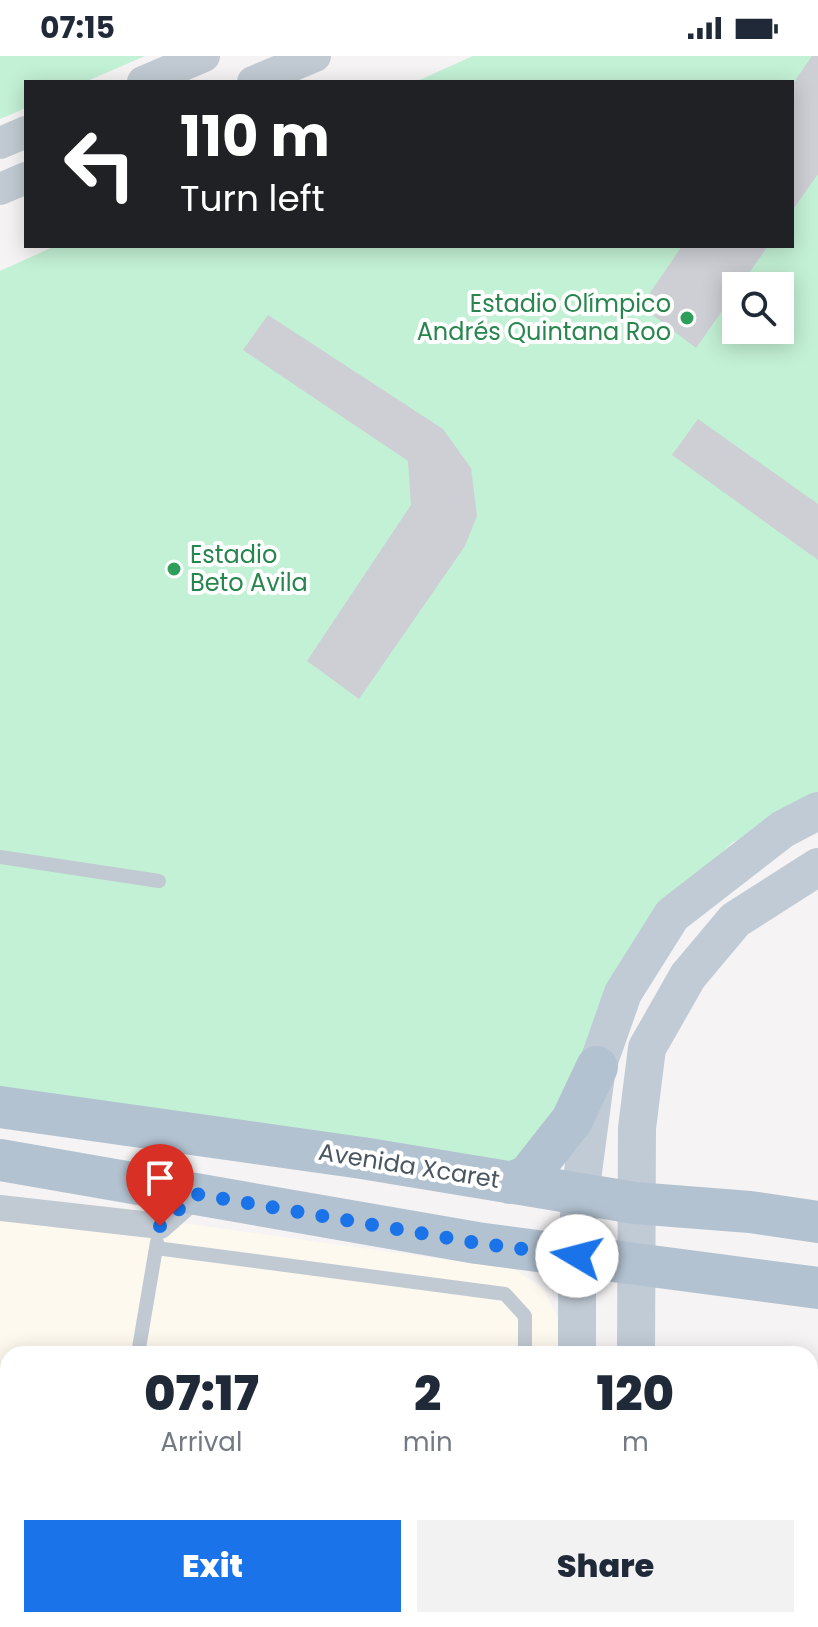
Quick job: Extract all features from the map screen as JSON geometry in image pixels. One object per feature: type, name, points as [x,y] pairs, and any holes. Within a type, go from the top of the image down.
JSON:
[{"type":"main road","points":[[510,1183],[528,1176],[572,1120],[597,1067],[623,993],[672,915],[783,829],[818,811]]},
{"type":"main road","points":[[636,1346],[637,1128],[647,1048],[688,976],[735,920],[818,867]]},
{"type":"main road","points":[[623,993],[668,1012]]},
{"type":"main road","points":[[577,1346],[580,1194],[597,1067]]},
{"type":"main road","name":"Avenida Xcaret","points":[[0,1107],[362,1158],[635,1203],[750,1212],[818,1222]]},
{"type":"main road","points":[[0,1160],[477,1243],[818,1288]]},
{"type":"street","points":[[148,80],[204,56]]},
{"type":"street","points":[[258,80],[315,56]]},
{"type":"street","points":[[0,143],[24,133]]},
{"type":"street","points":[[0,189],[24,179]]},
{"type":"street","points":[[0,1208],[158,1237],[196,1194]]},
{"type":"lane","points":[[0,857],[159,881]]},
{"type":"lane","points":[[139,1346],[158,1237],[505,1294],[525,1316],[525,1346]]},
{"type":"shaded area","points":[[0,1198],[514,1269],[543,1288],[559,1320],[559,1346],[0,1346]]},
{"type":"green space","points":[[0,56],[145,56],[90,80],[24,80],[24,109],[0,119]]},
{"type":"green space","points":[[473,56],[818,56],[818,798],[732,843],[677,897],[575,1093],[505,1173],[0,1101],[0,271],[51,248],[794,248],[794,80],[419,80]]},
{"type":"building","points":[[812,56],[818,56],[818,174],[794,208],[794,82]]},
{"type":"building","points":[[681,248],[767,248],[750,272],[722,272],[722,311],[696,348],[641,306]]},
{"type":"building","points":[[268,315],[443,429],[471,468],[477,516],[465,546],[359,699],[307,661],[411,505],[408,461],[243,350]]},
{"type":"building","points":[[698,419],[818,504],[818,560],[672,455]]},
{"type":"place","name":"Estadio Olímpico Andrés Quintana Roo","points":[[687,318]]},
{"type":"place","name":"Estadio Beto Avila","points":[[174,569]]},
{"type":"route","points":[[160,1226],[196,1194],[477,1243],[577,1256]]}]
